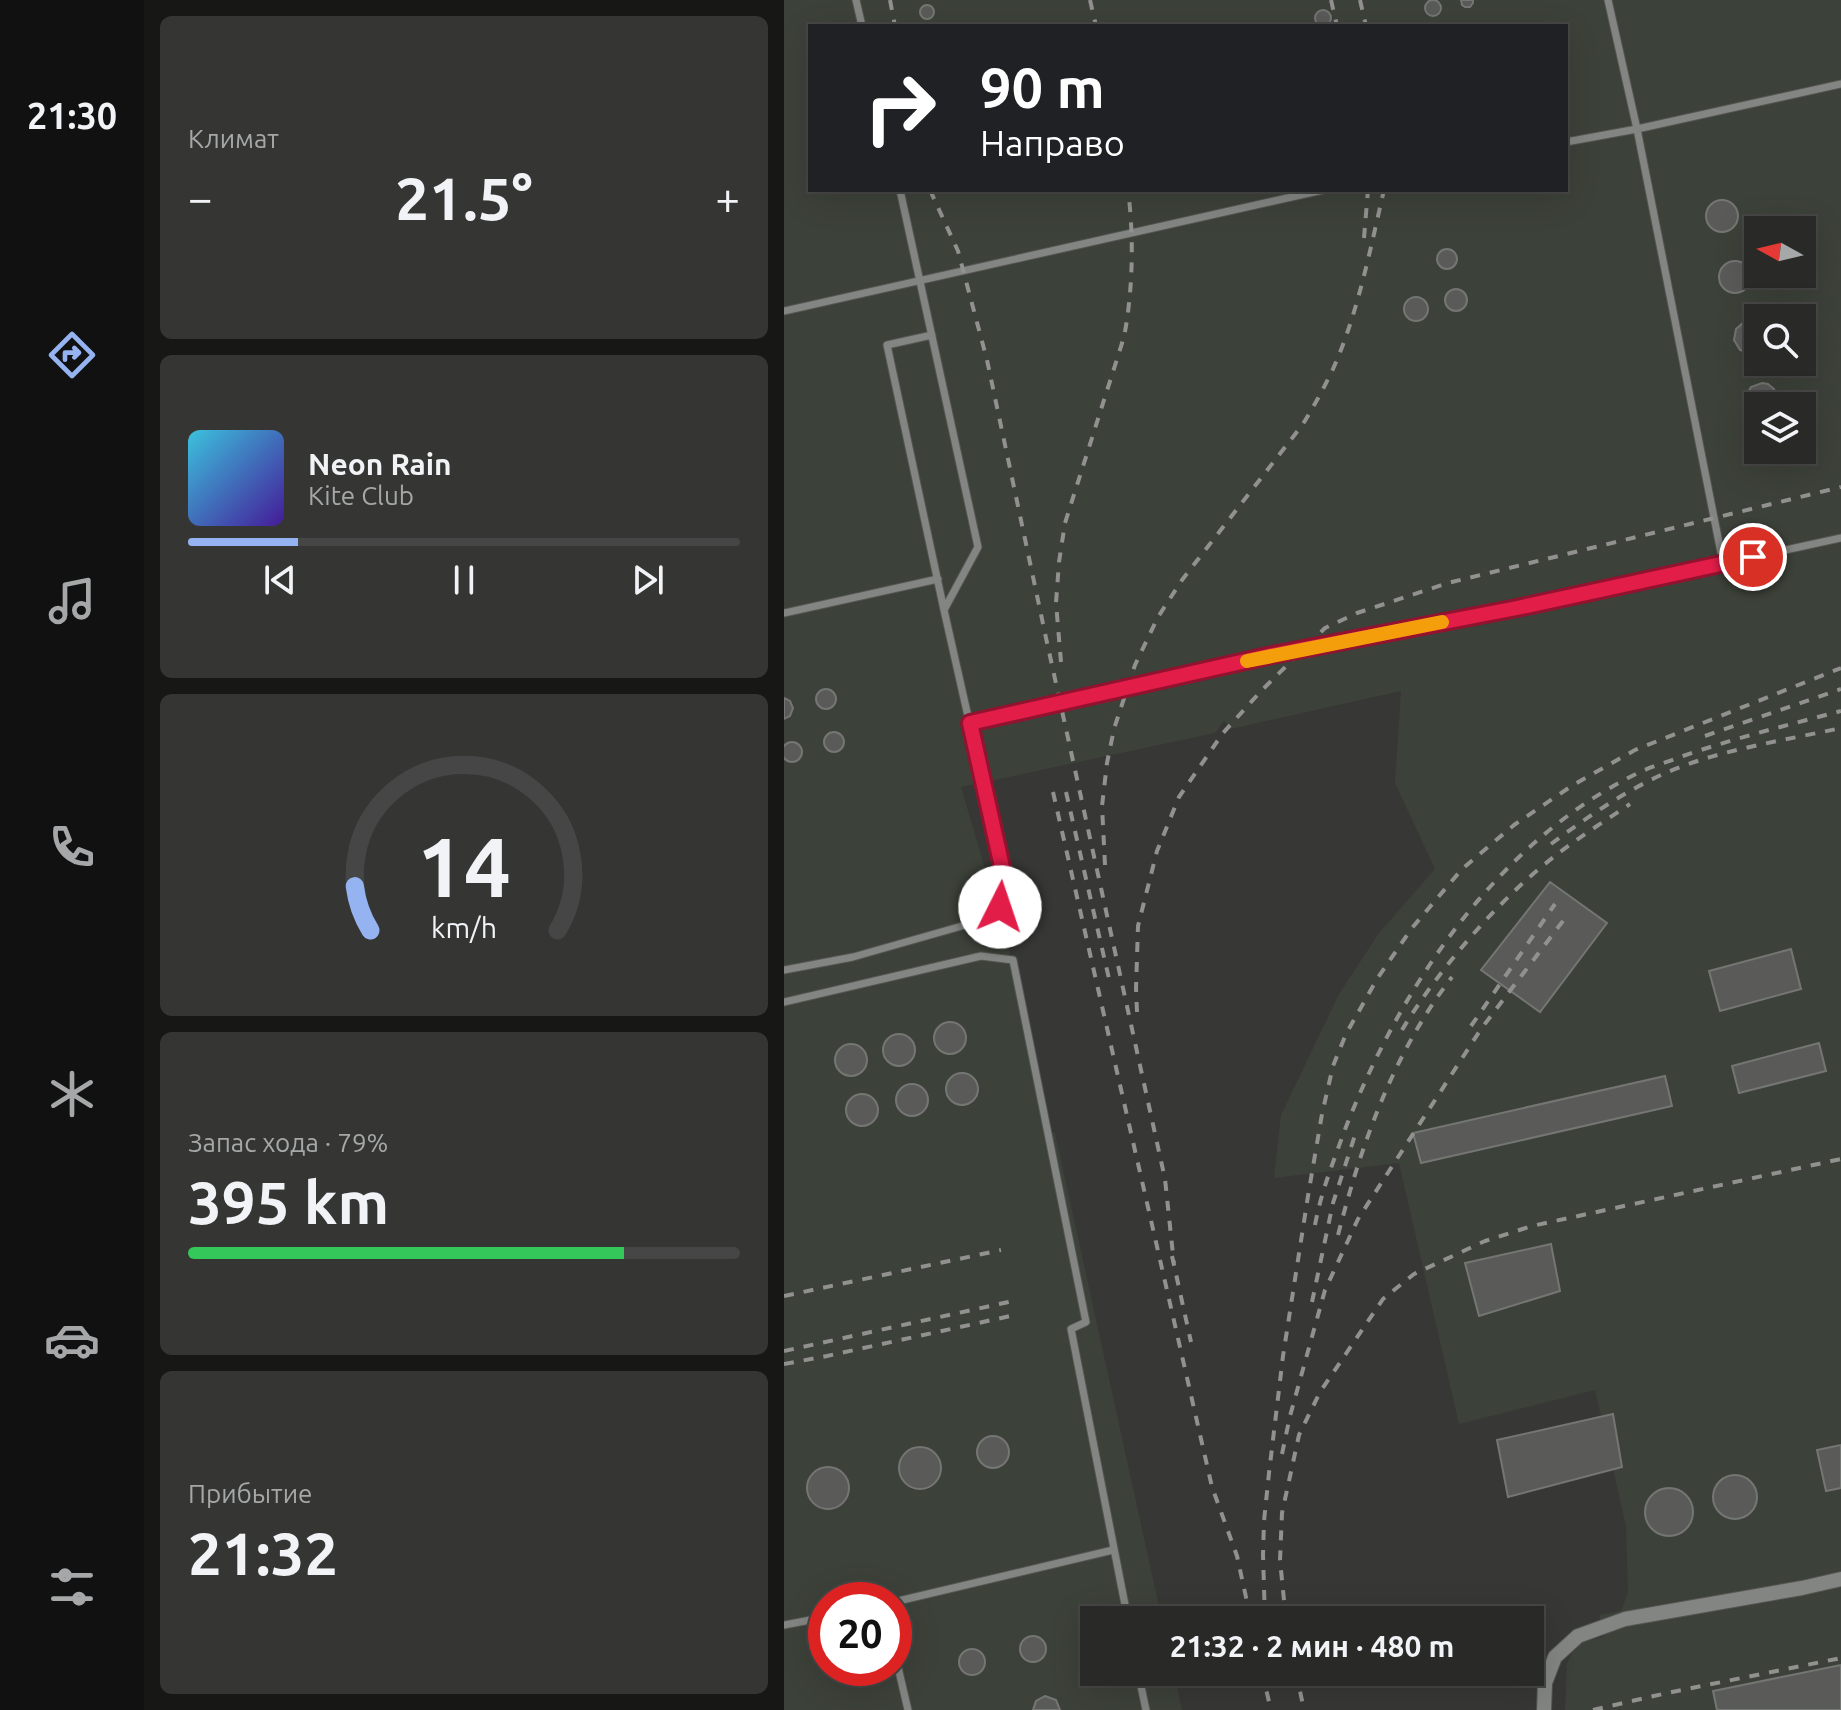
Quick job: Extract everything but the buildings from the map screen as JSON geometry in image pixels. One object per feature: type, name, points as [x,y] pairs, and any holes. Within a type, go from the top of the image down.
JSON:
[{"type":"street","points":[[1544,1710],[1545,1683],[1555,1657],[1578,1636],[1625,1619],[1841,1579]]},
{"type":"lane","points":[[856,0],[862,24]]},
{"type":"lane","points":[[1608,0],[1637,129],[1723,563]]},
{"type":"lane","points":[[1568,142],[1841,84]]},
{"type":"lane","points":[[900,192],[978,547],[944,610]]},
{"type":"lane","points":[[784,311],[1314,192]]},
{"type":"lane","points":[[784,970],[853,957],[969,924],[1000,907],[1004,876],[887,345],[932,335]]},
{"type":"lane","points":[[970,723],[1272,655],[1517,608],[1841,538]]},
{"type":"lane","points":[[784,613],[938,579]]},
{"type":"lane","points":[[784,1002],[981,956],[1013,960],[1086,1322],[1071,1329],[1125,1606]]},
{"type":"lane","points":[[912,1598],[1113,1550]]},
{"type":"lane","points":[[784,1625],[808,1620]]},
{"type":"lane","points":[[902,1686],[908,1710]]},
{"type":"lane","points":[[1141,1686],[1146,1710]]},
{"type":"shaded area","points":[[784,0],[1841,0],[1841,1710],[1565,1710],[1567,1664],[1571,1654],[1583,1642],[1604,1637],[1599,1615],[1621,1611],[1628,1592],[1626,1526],[1595,1390],[1459,1424],[1399,1163],[1274,1178],[1281,1115],[1339,994],[1379,933],[1435,869],[1395,783],[1401,691],[1231,729],[1224,721],[1215,733],[961,787],[1009,950],[1050,1132],[1055,1133],[1159,1606],[1080,1606],[1080,1686],[1177,1686],[1182,1710],[784,1710]]},
{"type":"railway","points":[[890,0],[895,24]]},
{"type":"railway","points":[[1090,0],[1096,24]]},
{"type":"railway","points":[[1331,0],[1337,24]]},
{"type":"railway","points":[[1360,0],[1366,24]]},
{"type":"railway","points":[[931,192],[958,251],[987,360],[1165,1179],[1174,1264]]},
{"type":"railway","points":[[1061,662],[1056,603],[1065,523],[1127,319],[1132,264],[1128,192]]},
{"type":"railway","points":[[1364,238],[1368,192]]},
{"type":"railway","points":[[1105,865],[1102,806],[1107,763],[1114,729],[1135,665],[1158,617],[1182,580],[1303,424],[1322,390],[1342,348],[1356,304],[1384,192]]},
{"type":"railway","points":[[1137,1012],[1138,926],[1157,851],[1179,797],[1223,733],[1325,628],[1357,613],[1448,583],[1841,487]]},
{"type":"railway","points":[[1265,1606],[1264,1521],[1269,1473],[1283,1356],[1322,1114],[1333,1066],[1346,1034],[1377,979],[1412,928],[1462,869],[1514,825],[1573,785],[1635,750],[1841,668]]},
{"type":"railway","points":[[1705,736],[1841,689]]},
{"type":"railway","points":[[1315,1225],[1344,1132],[1393,1025],[1458,925],[1497,879],[1540,838],[1587,802],[1638,773],[1722,743],[1841,711]]},
{"type":"railway","points":[[1551,844],[1618,798],[1682,766],[1750,747],[1841,728]]},
{"type":"railway","points":[[1053,792],[1212,1487],[1237,1556],[1248,1606]]},
{"type":"railway","points":[[1066,792],[1110,983]]},
{"type":"railway","points":[[1402,1030],[1451,960],[1491,914],[1564,849],[1630,804]]},
{"type":"railway","points":[[1471,1026],[1555,904]]},
{"type":"railway","points":[[1282,1454],[1325,1290],[1358,1219],[1481,1029],[1569,913]]},
{"type":"railway","points":[[1338,1235],[1369,1133],[1396,1068],[1431,1006],[1452,977]]},
{"type":"railway","points":[[1312,1302],[1333,1203],[1356,1132]]},
{"type":"railway","points":[[1285,1606],[1280,1560],[1282,1513],[1299,1435],[1320,1392],[1383,1299],[1414,1274],[1485,1241],[1532,1226],[1841,1159]]},
{"type":"railway","points":[[784,1296],[1001,1250]]},
{"type":"railway","points":[[1172,1256],[1191,1342]]},
{"type":"railway","points":[[784,1351],[1013,1301]]},
{"type":"railway","points":[[784,1364],[1015,1315]]},
{"type":"railway","points":[[1593,1710],[1841,1658]]},
{"type":"railway","points":[[1265,1686],[1271,1710]]},
{"type":"railway","points":[[1299,1686],[1304,1710]]},
{"type":"slow traffic","points":[[1247,661],[1442,622]]},
{"type":"route","points":[[1000,907],[1004,876],[970,723],[1272,655],[1517,608],[1753,557]]}]
